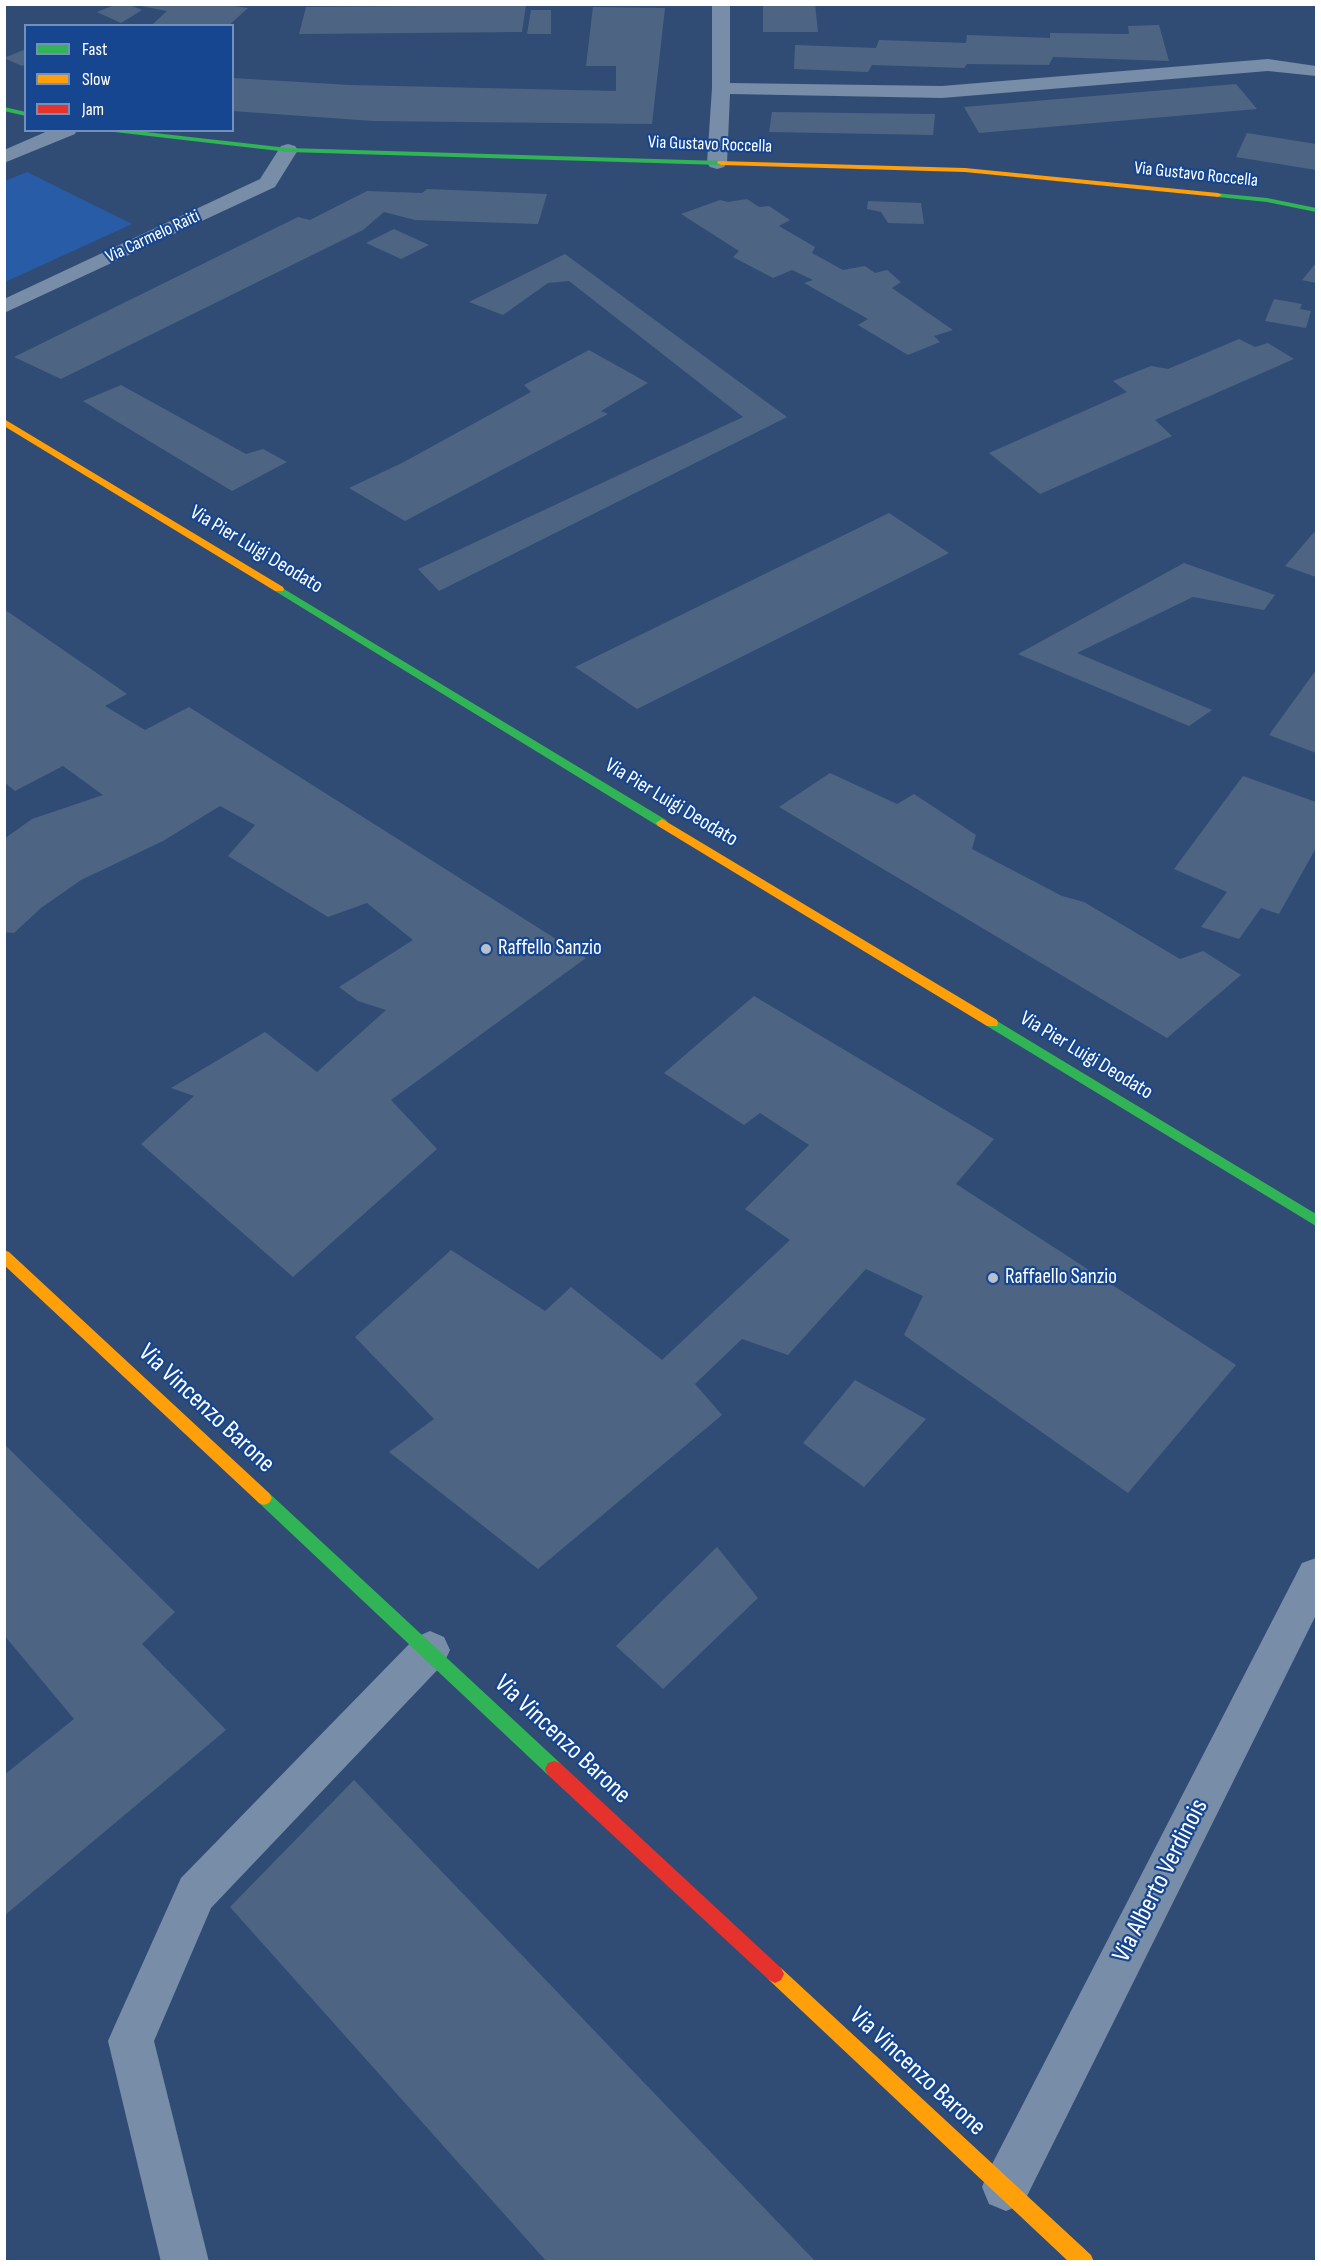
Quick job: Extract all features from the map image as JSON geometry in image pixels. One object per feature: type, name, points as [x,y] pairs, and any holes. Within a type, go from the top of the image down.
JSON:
[{"type":"street","points":[[717,163],[722,4]]},
{"type":"street","points":[[721,88],[942,92],[1268,65],[1317,71]]},
{"type":"street","points":[[4,109],[24,114]]},
{"type":"street","points":[[4,157],[63,132]]},
{"type":"street","name":"Via Gustavo Roccella","points":[[120,132],[288,150],[965,170],[1267,200],[1317,210]]},
{"type":"street","name":"Via Carmelo Raiti","points":[[4,307],[268,183],[288,150]]},
{"type":"street","name":"Via Pier Luigi Deodato","points":[[4,422],[1317,1221]]},
{"type":"street","name":"Via Vincenzo Barone","points":[[4,1256],[1084,2262]]},
{"type":"street","name":"Via Alberto Verdinois","points":[[1005,2187],[1317,1576]]},
{"type":"street","points":[[185,2262],[131,2041],[196,1893],[429,1650]]},
{"type":"shaded area","points":[[27,172],[132,224],[5,282],[5,181]]},
{"type":"building","points":[[117,4],[127,4],[142,10],[121,23],[97,12]]},
{"type":"building","points":[[220,4],[248,8],[230,24],[153,24],[167,11],[136,5]]},
{"type":"building","points":[[763,4],[815,4],[818,32],[763,32]]},
{"type":"building","points":[[526,5],[522,32],[299,34],[306,7]]},
{"type":"building","points":[[593,7],[665,8],[652,124],[373,121],[234,111],[234,78],[350,85],[616,91],[616,66],[586,66]]},
{"type":"building","points":[[531,10],[551,10],[551,34],[527,34]]},
{"type":"building","points":[[1159,25],[1169,61],[1053,57],[1049,65],[967,64],[964,68],[872,65],[868,72],[794,69],[795,45],[876,48],[879,40],[966,43],[967,35],[1050,38],[1050,33],[1129,34],[1128,26]]},
{"type":"building","points":[[24,50],[24,65],[22,66],[4,58]]},
{"type":"building","points":[[1236,84],[1257,109],[979,133],[964,107]]},
{"type":"building","points":[[772,112],[935,114],[933,135],[769,132]]},
{"type":"building","points":[[1247,133],[1316,144],[1316,170],[1236,157]]},
{"type":"building","points":[[427,189],[547,194],[538,224],[415,220],[384,212],[363,230],[61,379],[14,357],[298,217],[310,220],[367,191],[422,193]]},
{"type":"building","points":[[747,199],[759,207],[769,206],[790,220],[779,226],[815,247],[812,253],[843,270],[865,266],[875,273],[887,270],[901,282],[892,288],[953,330],[934,336],[940,342],[908,355],[858,325],[868,319],[804,283],[813,280],[792,270],[773,278],[733,257],[739,251],[681,214],[720,200],[728,202]]},
{"type":"building","points":[[868,201],[921,203],[924,224],[888,223],[881,212],[867,209]]},
{"type":"building","points":[[394,229],[429,245],[401,259],[366,243]]},
{"type":"building","points":[[565,254],[787,417],[439,591],[418,569],[743,417],[569,281],[548,283],[503,315],[469,302]]},
{"type":"building","points":[[1316,263],[1316,283],[1302,280]]},
{"type":"building","points":[[1274,299],[1302,304],[1300,309],[1311,311],[1306,328],[1265,321]]},
{"type":"building","points":[[1239,339],[1255,347],[1268,343],[1294,359],[1155,420],[1172,436],[1040,494],[989,453],[1127,392],[1113,381],[1151,366],[1168,369]]},
{"type":"building","points":[[589,350],[648,383],[601,411],[608,414],[405,521],[349,488],[404,462],[531,392],[524,385]]},
{"type":"building","points":[[121,385],[246,454],[263,449],[287,462],[232,491],[83,401]]},
{"type":"building","points":[[889,513],[949,553],[637,709],[575,667]]},
{"type":"building","points":[[1316,530],[1316,577],[1285,566]]},
{"type":"building","points":[[1184,563],[1275,595],[1264,610],[1193,597],[1077,653],[1212,710],[1189,726],[1018,654]]},
{"type":"building","name":"Raffello Sanzio","points":[[4,609],[127,694],[105,706],[145,730],[189,707],[586,958],[391,1100],[437,1149],[293,1277],[141,1144],[194,1096],[171,1088],[265,1032],[317,1072],[386,1010],[358,1001],[339,987],[413,940],[367,903],[328,917],[228,856],[255,825],[220,806],[163,841],[81,880],[41,908],[14,933],[4,932],[4,839],[32,819],[103,795],[63,766],[15,791],[4,782]]},
{"type":"building","points":[[1316,670],[1316,753],[1269,735]]},
{"type":"building","points":[[830,773],[897,804],[914,794],[976,835],[972,849],[1062,896],[1084,902],[1180,959],[1203,951],[1241,975],[1167,1038],[779,807]]},
{"type":"building","points":[[1243,776],[1316,802],[1316,848],[1279,914],[1261,908],[1239,939],[1201,927],[1227,892],[1174,869]]},
{"type":"building","name":"Raffaello Sanzio","points":[[754,996],[994,1139],[956,1184],[1236,1365],[1128,1493],[904,1335],[923,1296],[866,1269],[788,1355],[742,1339],[695,1384],[722,1415],[538,1569],[389,1452],[434,1419],[355,1337],[451,1250],[545,1311],[571,1287],[662,1360],[790,1240],[745,1209],[809,1145],[760,1113],[744,1125],[664,1073]]},
{"type":"building","points":[[855,1380],[926,1419],[864,1487],[803,1443]]},
{"type":"building","points":[[4,1444],[175,1612],[142,1644],[226,1730],[4,1916],[4,1775],[74,1719],[4,1635]]},
{"type":"building","points":[[717,1547],[758,1598],[663,1689],[616,1646]]},
{"type":"building","points":[[354,1780],[816,2262],[547,2262],[230,1907]]},
{"type":"traffic: fast","points":[[4,109],[24,114]]},
{"type":"traffic: fast","points":[[120,132],[288,150],[721,163]]},
{"type":"traffic: fast","points":[[1218,195],[1267,200],[1316,210]]},
{"type":"traffic: fast","points":[[279,589],[662,823]]},
{"type":"traffic: fast","points":[[992,1023],[1316,1221]]},
{"type":"traffic: fast","points":[[264,1498],[554,1769]]},
{"type":"traffic: slow","points":[[721,163],[965,170],[1218,195]]},
{"type":"traffic: slow","points":[[4,422],[279,589]]},
{"type":"traffic: slow","points":[[662,823],[992,1023]]},
{"type":"traffic: slow","points":[[4,1256],[264,1498]]},
{"type":"traffic: slow","points":[[775,1974],[1084,2262]]},
{"type":"traffic: jam","points":[[554,1769],[775,1974]]},
{"type":"place","name":"Raffello Sanzio","points":[[486,949]]},
{"type":"place","name":"Raffaello Sanzio","points":[[993,1278]]}]
